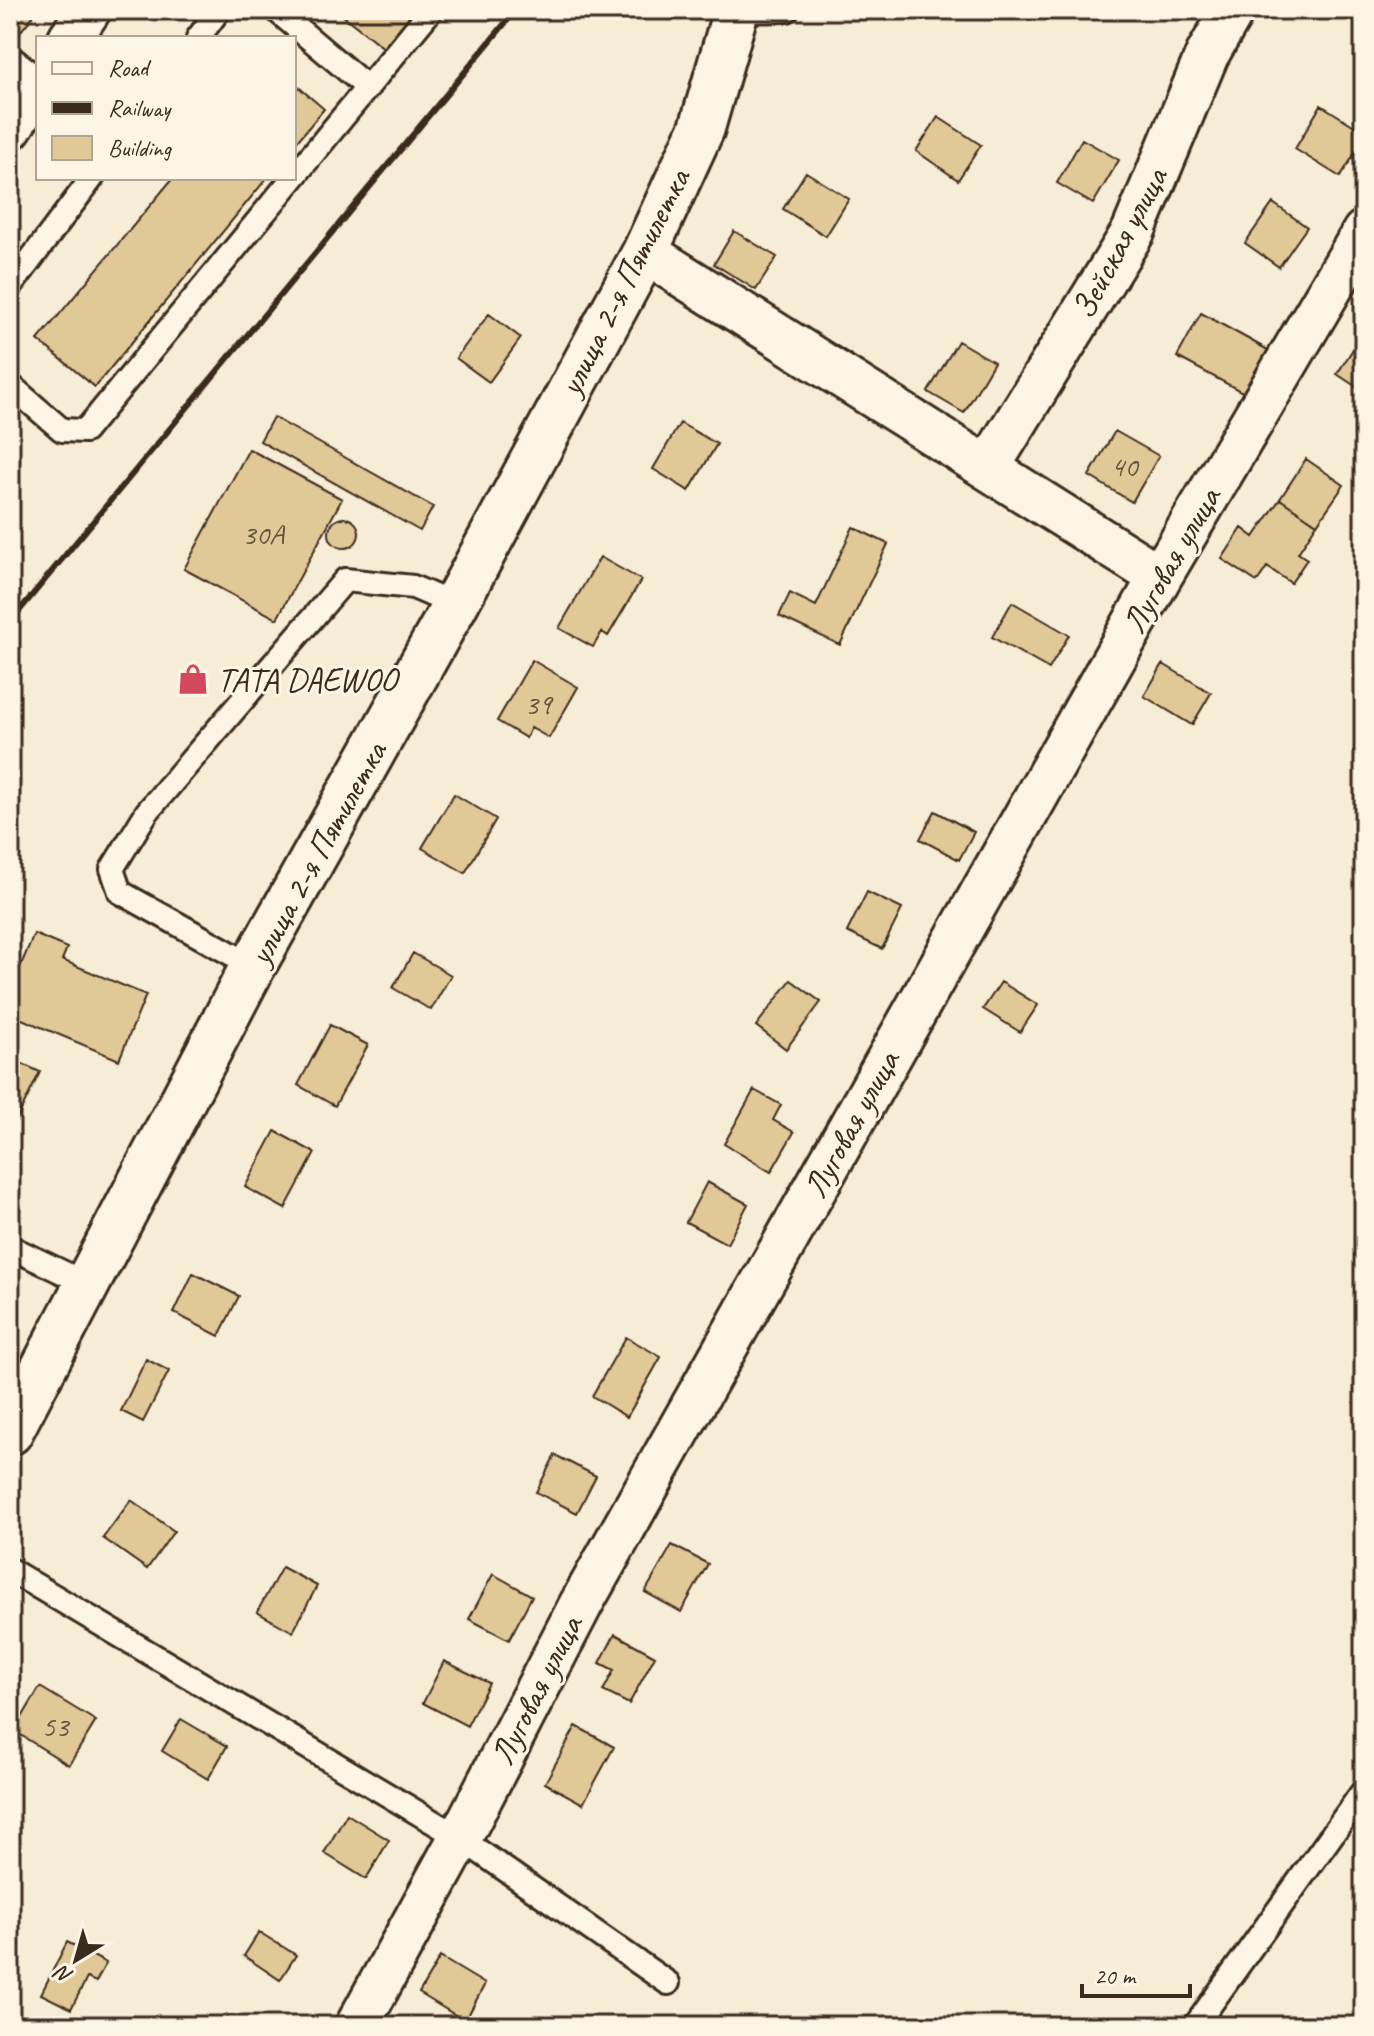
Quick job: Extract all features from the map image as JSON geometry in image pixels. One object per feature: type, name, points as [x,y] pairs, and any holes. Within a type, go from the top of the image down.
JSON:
[{"type":"main road","name":"улица 2-я Пятилетка","points":[[10,1432],[253,966],[455,605],[645,252],[702,128],[736,10]]},
{"type":"street","points":[[71,36],[89,10]]},
{"type":"street","name":"Зейская улица","points":[[989,466],[1133,232],[1207,55],[1233,10]]},
{"type":"street","points":[[10,128],[36,89]]},
{"type":"street","name":"Луговая улица","points":[[357,2026],[460,1838],[581,1604],[1160,577],[1364,232]]},
{"type":"street","points":[[645,252],[989,466],[1160,577]]},
{"type":"lane","points":[[200,36],[219,10]]},
{"type":"lane","points":[[276,10],[368,88]]},
{"type":"lane","points":[[296,175],[431,10]]},
{"type":"lane","points":[[736,10],[787,10]]},
{"type":"lane","points":[[10,57],[36,76]]},
{"type":"lane","points":[[10,287],[90,180]]},
{"type":"lane","points":[[10,385],[62,430],[85,431],[292,180]]},
{"type":"lane","points":[[253,966],[120,892],[112,869],[147,812],[345,580],[413,587],[455,605]]},
{"type":"lane","points":[[10,1247],[85,1283]]},
{"type":"lane","points":[[10,1570],[460,1838],[668,1983]]},
{"type":"lane","points":[[1195,2026],[1364,1790]]},
{"type":"building","points":[[10,10],[38,10],[21,31],[10,23]]},
{"type":"building","points":[[336,10],[416,10],[385,49]]},
{"type":"building","points":[[296,85],[324,109],[296,143]]},
{"type":"building","points":[[1321,105],[1364,132],[1364,139],[1340,177],[1295,149]]},
{"type":"building","points":[[938,117],[981,145],[958,180],[916,151]]},
{"type":"building","points":[[1082,139],[1119,160],[1093,204],[1057,183]]},
{"type":"building","points":[[806,172],[849,199],[826,236],[783,209]]},
{"type":"building","points":[[171,180],[265,180],[95,387],[38,340]]},
{"type":"building","points":[[1273,203],[1307,227],[1279,267],[1245,243]]},
{"type":"building","points":[[734,231],[777,257],[756,290],[714,264]]},
{"type":"building","points":[[1201,313],[1268,350],[1244,393],[1177,357]]},
{"type":"building","points":[[489,314],[521,338],[489,382],[456,358]]},
{"type":"building","points":[[1364,332],[1364,392],[1337,374]]},
{"type":"building","points":[[958,341],[994,362],[964,413],[928,392]]},
{"type":"building","points":[[273,417],[433,507],[420,531],[260,441]]},
{"type":"building","points":[[680,423],[717,444],[689,491],[653,469]]},
{"type":"building","points":[[1115,431],[1159,456],[1132,502],[1089,476]]},
{"type":"building","points":[[249,449],[342,499],[277,619],[184,569]]},
{"type":"building","points":[[1306,459],[1344,485],[1317,524],[1280,499]]},
{"type":"building","points":[[1280,499],[1317,524],[1298,553],[1307,559],[1291,583],[1267,567],[1257,582],[1222,559],[1242,528],[1254,537]]},
{"type":"building","points":[[344,518],[350,519],[358,527],[358,539],[350,547],[344,548],[338,547],[330,539],[329,533],[330,527],[338,519]]},
{"type":"building","points":[[853,527],[888,544],[840,645],[779,616],[790,593],[816,606]]},
{"type":"building","points":[[600,557],[641,580],[608,636],[602,632],[593,647],[559,628]]},
{"type":"building","points":[[1012,602],[1069,635],[1049,669],[992,637]]},
{"type":"building","points":[[532,660],[578,687],[549,738],[531,728],[526,738],[497,721]]},
{"type":"building","points":[[1163,664],[1211,693],[1192,725],[1144,696]]},
{"type":"building","points":[[454,794],[496,819],[465,873],[422,848]]},
{"type":"building","points":[[935,811],[974,832],[959,860],[920,839]]},
{"type":"building","points":[[867,892],[902,909],[882,949],[847,932]]},
{"type":"building","points":[[34,934],[67,948],[62,960],[146,995],[119,1060],[10,1014],[10,991]]},
{"type":"building","points":[[413,953],[451,975],[431,1010],[393,988]]},
{"type":"building","points":[[791,980],[821,1002],[786,1049],[756,1026]]},
{"type":"building","points":[[1001,982],[1038,1005],[1020,1032],[983,1009]]},
{"type":"building","points":[[330,1025],[368,1045],[335,1106],[298,1085]]},
{"type":"building","points":[[10,1058],[40,1072],[10,1133]]},
{"type":"building","points":[[754,1090],[781,1105],[773,1120],[794,1132],[771,1172],[724,1144]]},
{"type":"building","points":[[275,1131],[315,1153],[285,1209],[245,1187]]},
{"type":"building","points":[[707,1182],[748,1204],[727,1244],[686,1222]]},
{"type":"building","points":[[193,1273],[239,1296],[219,1336],[174,1313]]},
{"type":"building","points":[[626,1337],[661,1357],[627,1417],[592,1396]]},
{"type":"building","points":[[146,1359],[169,1371],[143,1422],[121,1411]]},
{"type":"building","points":[[555,1455],[596,1476],[577,1513],[536,1492]]},
{"type":"building","points":[[131,1500],[174,1531],[147,1569],[103,1538]]},
{"type":"building","points":[[672,1545],[708,1564],[681,1612],[645,1592]]},
{"type":"building","points":[[282,1567],[317,1586],[293,1632],[257,1612]]},
{"type":"building","points":[[493,1574],[532,1596],[509,1640],[469,1619]]},
{"type":"building","points":[[615,1634],[655,1656],[629,1704],[603,1691],[614,1670],[600,1663]]},
{"type":"building","points":[[444,1661],[489,1683],[467,1726],[423,1703]]},
{"type":"building","points":[[40,1687],[96,1721],[69,1765],[14,1731]]},
{"type":"building","points":[[181,1719],[227,1746],[208,1779],[162,1751]]},
{"type":"building","points":[[576,1726],[614,1747],[583,1804],[545,1783]]},
{"type":"building","points":[[347,1814],[389,1840],[366,1879],[324,1853]]},
{"type":"building","points":[[259,1932],[296,1955],[280,1980],[244,1956]]},
{"type":"building","points":[[67,1942],[106,1963],[96,1982],[87,1978],[71,2009],[41,1994]]},
{"type":"building","points":[[440,1957],[485,1984],[465,2021],[419,1993]]},
{"type":"railway","points":[[10,622],[516,10]]},
{"type":"place","name":"TATA DAEWOO","points":[[193,679]]}]
